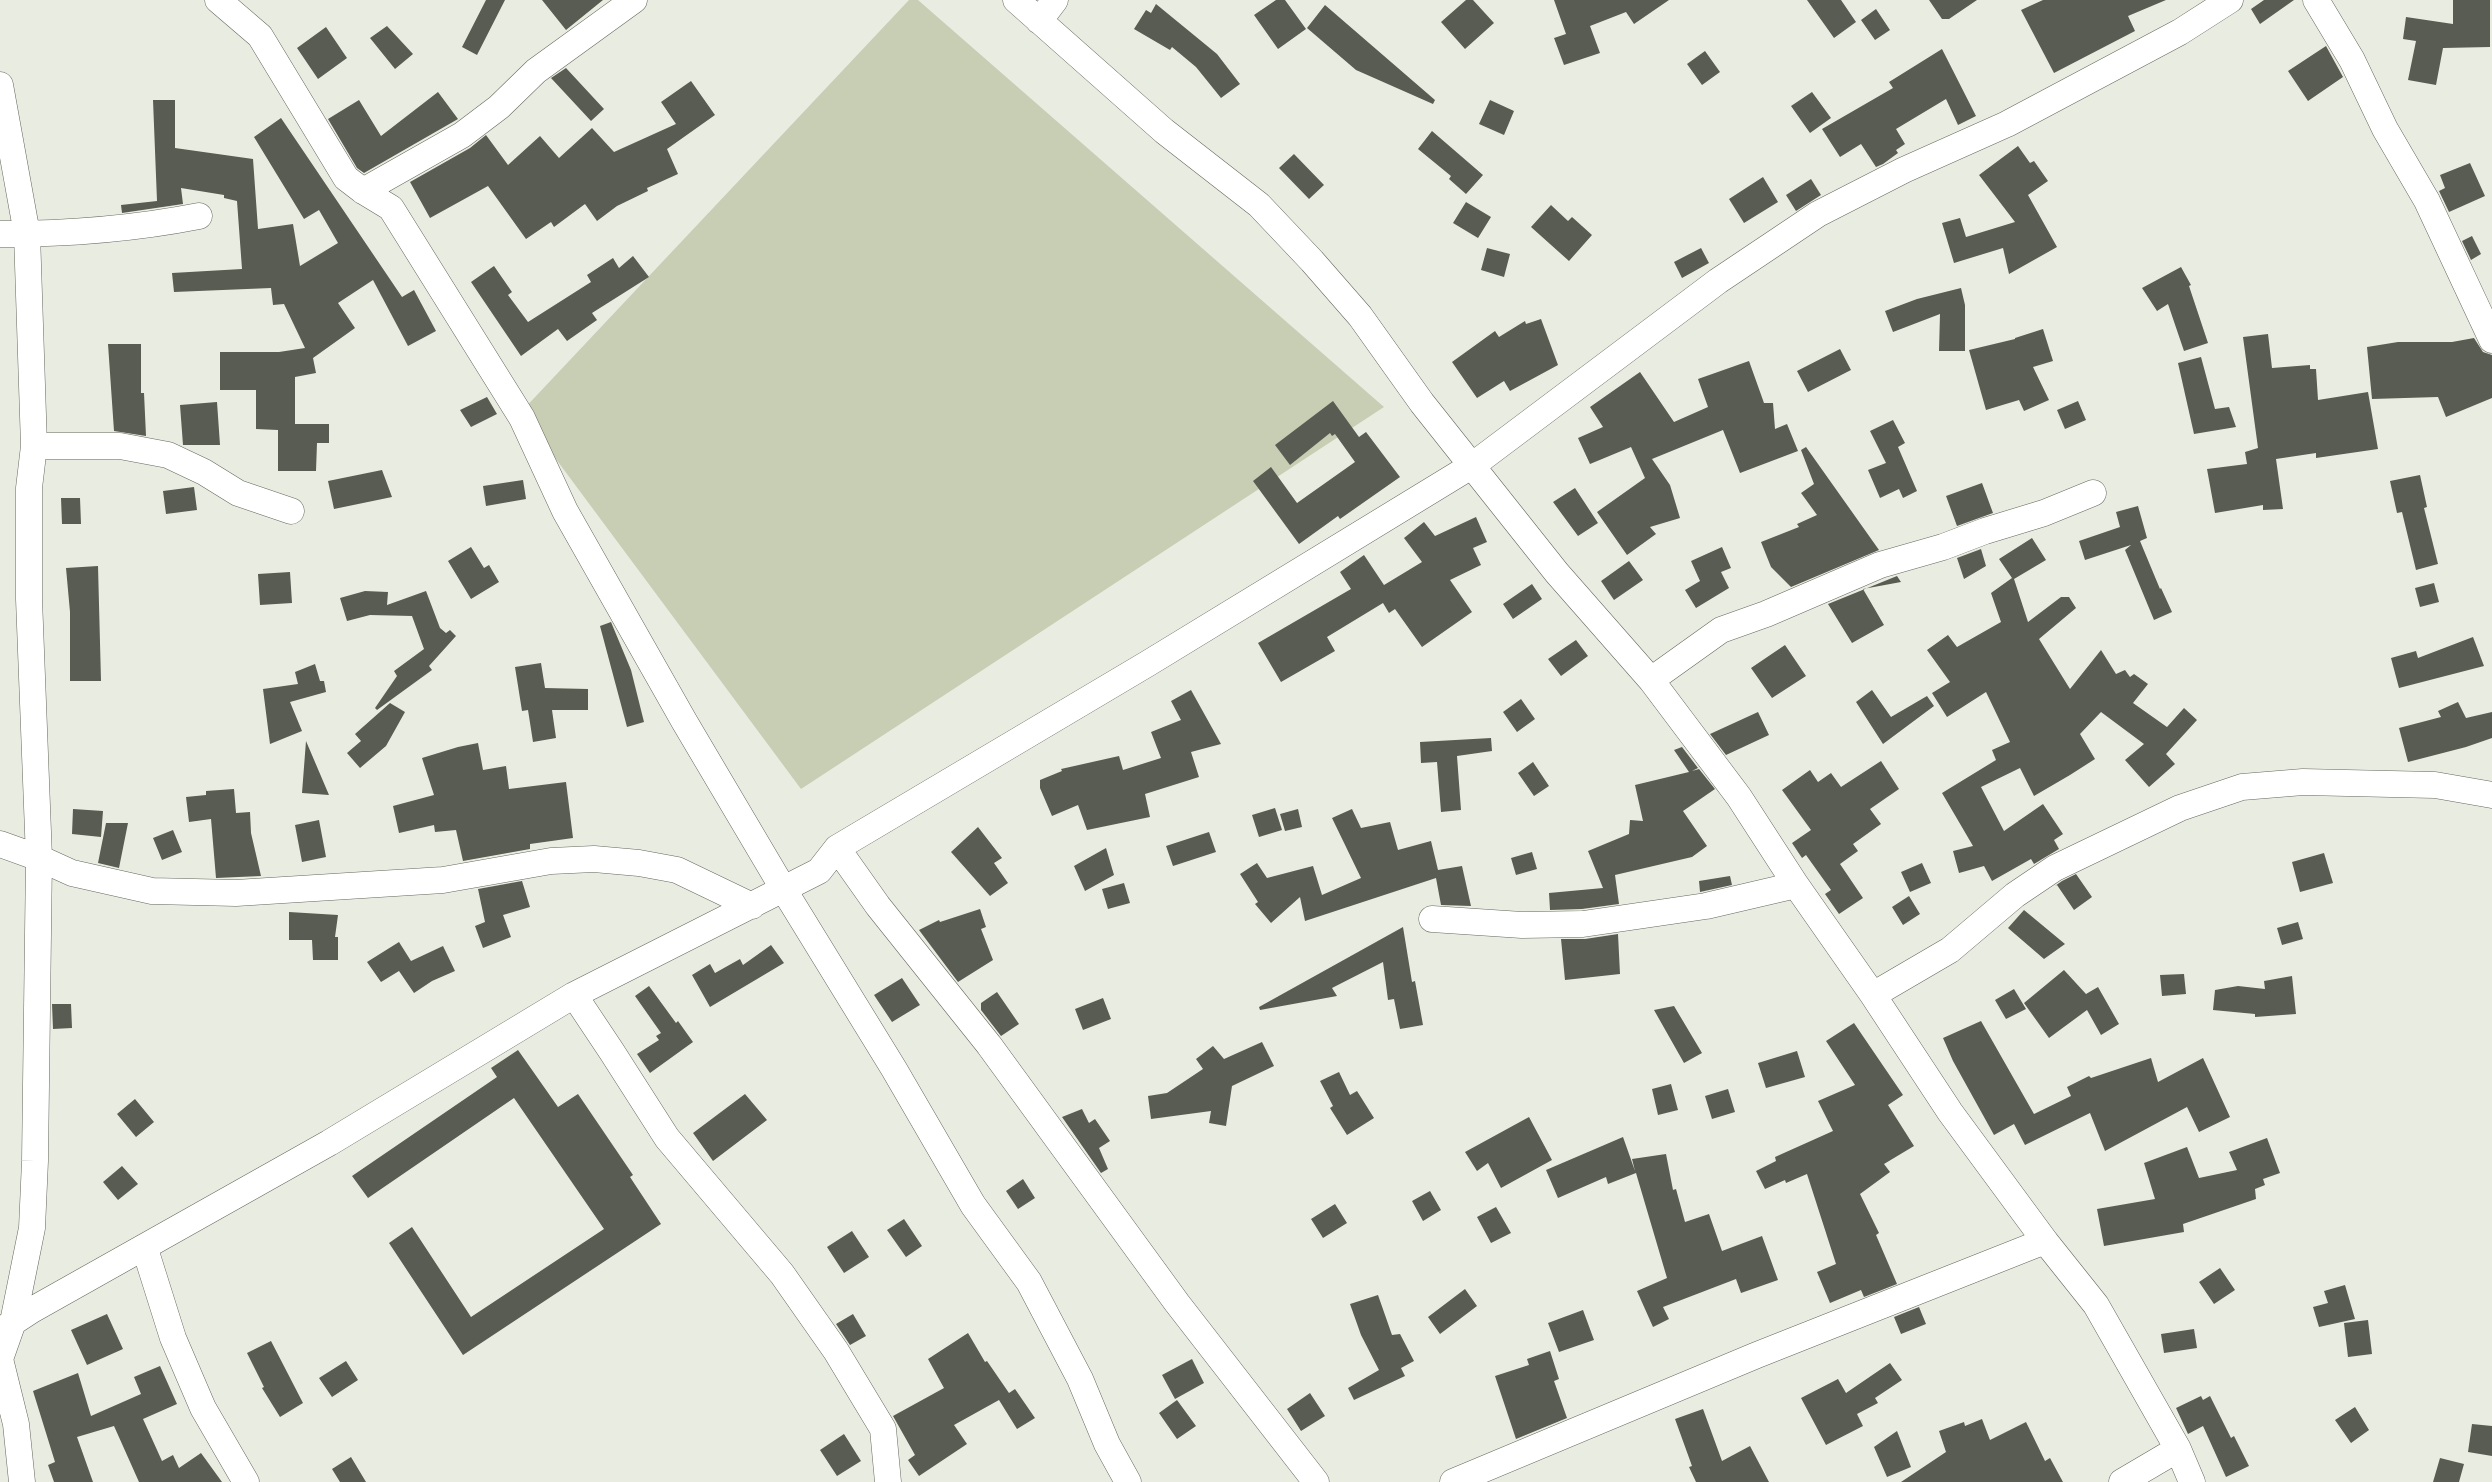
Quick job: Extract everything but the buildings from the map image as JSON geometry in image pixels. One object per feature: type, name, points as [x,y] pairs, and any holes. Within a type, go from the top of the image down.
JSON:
[{"type":"street","points":[[218,0],[260,36],[346,178],[391,208],[522,418],[565,511],[783,890],[894,1069],[973,1205],[1029,1282],[1080,1379],[1107,1444],[1128,1482]]},
{"type":"street","points":[[363,191],[462,135],[499,108],[536,71],[634,0]]},
{"type":"street","points":[[1016,0],[1164,130],[1259,204],[1360,316],[1422,403],[1557,573],[1650,680],[1739,797],[1950,1112],[2045,1241],[2096,1305],[2178,1449],[2192,1482]]},
{"type":"street","points":[[1039,21],[1055,0]]},
{"type":"street","points":[[6,1327],[329,1143],[574,995],[819,871],[837,848],[1157,659],[1473,465],[1718,281],[1818,214],[1904,170],[2007,124],[2180,32],[2230,0]]},
{"type":"street","points":[[2316,0],[2352,60],[2385,129],[2427,201],[2492,340]]},
{"type":"street","points":[[0,85],[27,234],[34,446],[29,488],[29,599],[39,858],[37,1094],[32,1228],[0,1359],[16,1424],[21,1482]]},
{"type":"street","points":[[0,234],[97,231],[150,226],[199,216]]},
{"type":"street","points":[[34,446],[120,446],[168,455],[204,472],[238,493],[291,511]]},
{"type":"street","points":[[1650,680],[1721,630],[1776,610],[1880,565],[1943,547],[2044,513],[2094,493]]},
{"type":"street","points":[[1873,995],[1950,950],[2015,895],[2055,868],[2180,808],[2242,787],[2303,782],[2435,785],[2492,795]]},
{"type":"street","points":[[0,844],[72,873],[152,891],[236,893],[443,880],[551,861],[605,860],[677,870],[752,906]]},
{"type":"street","points":[[837,848],[878,906],[990,1045],[1177,1303],[1316,1482]]},
{"type":"street","points":[[1432,919],[1522,926],[1582,924],[1706,906],[1796,885]]},
{"type":"street","points":[[574,995],[667,1138],[782,1274],[836,1351],[883,1430],[888,1482]]},
{"type":"street","points":[[1453,1482],[1757,1355],[2045,1241]]},
{"type":"street","points":[[145,1248],[173,1338],[203,1408],[246,1482]]},
{"type":"street","points":[[2122,1482],[2178,1449]]},
{"type":"green space","points":[[909,0],[918,0],[1384,407],[801,789],[521,412]]}]
